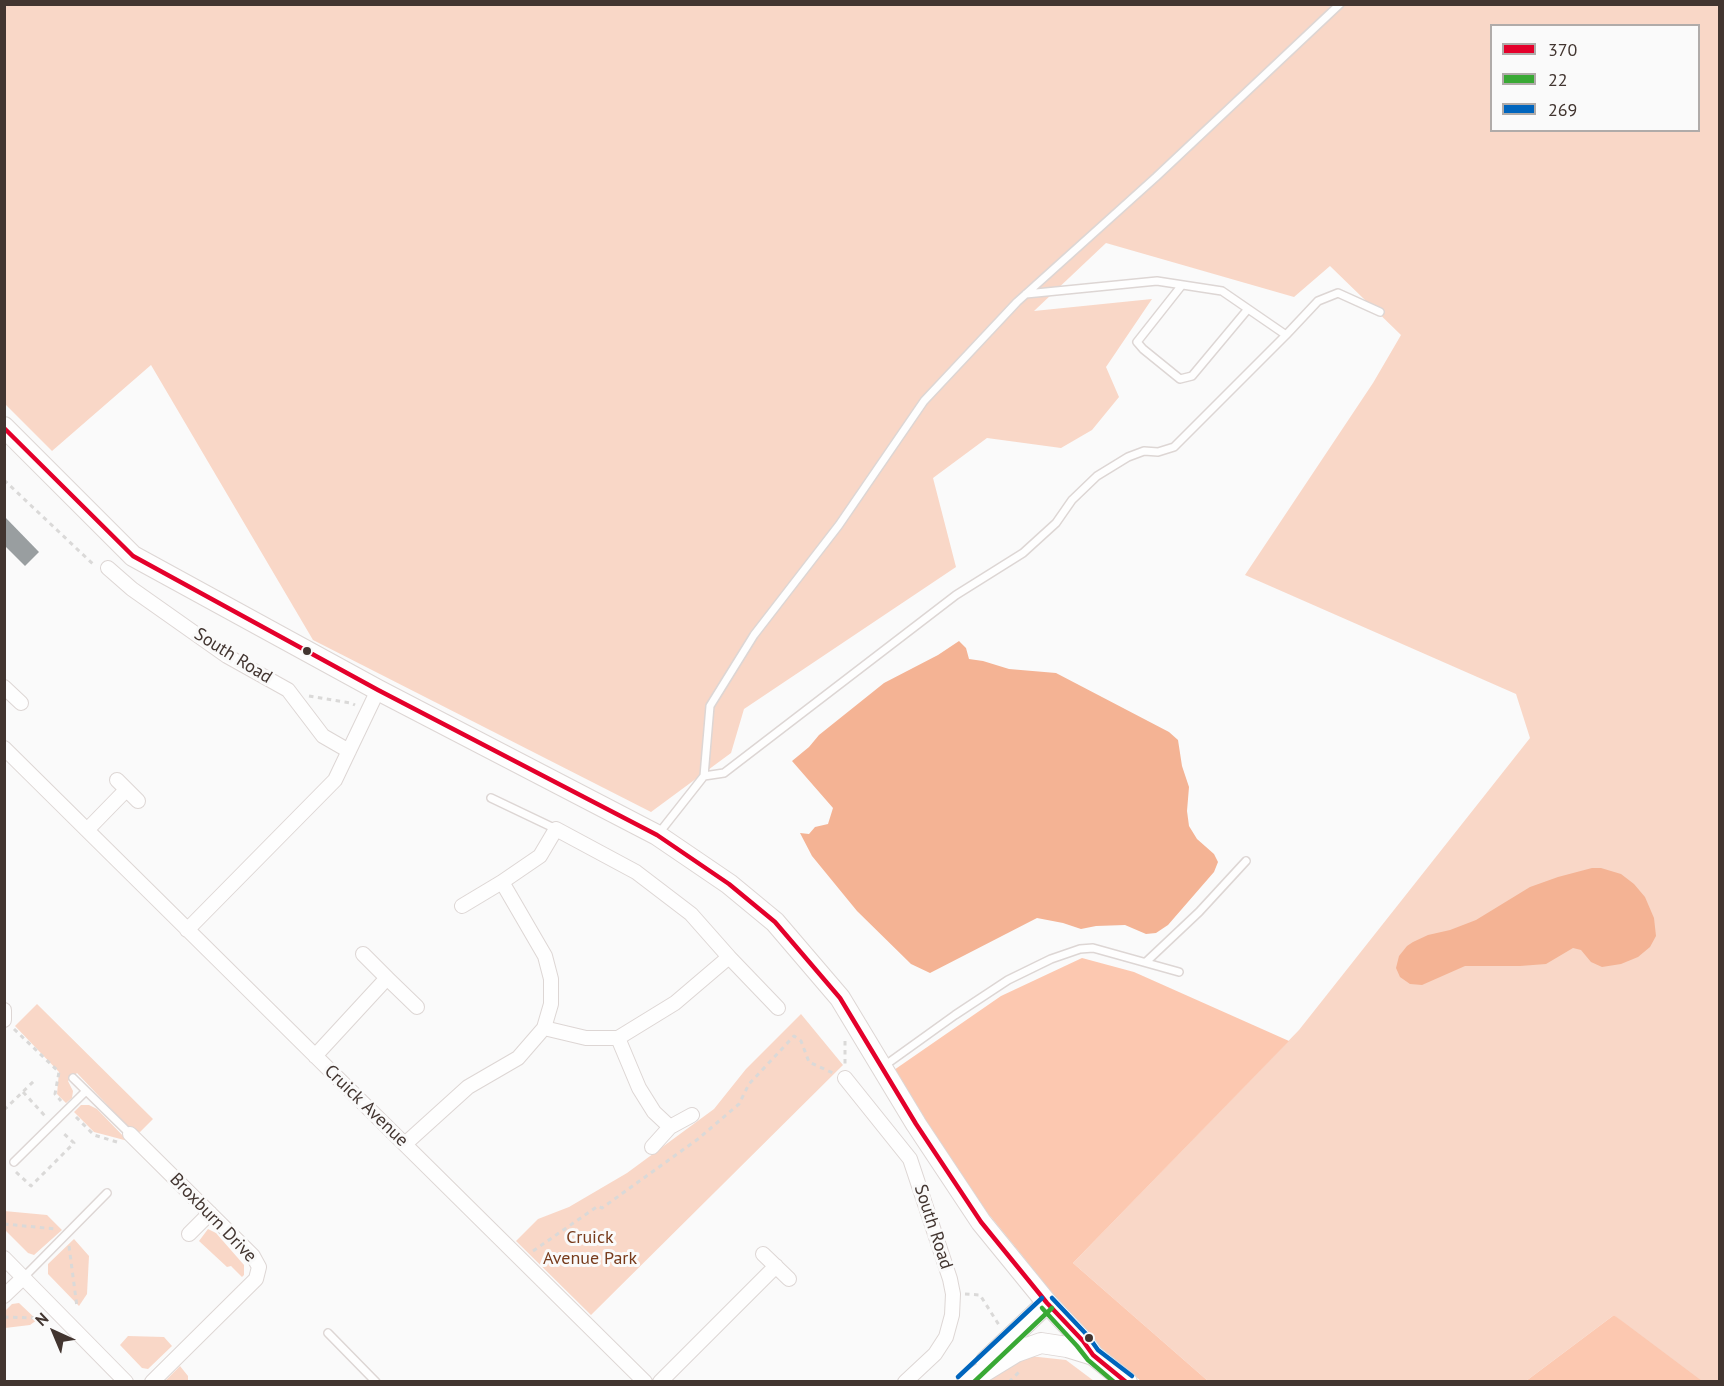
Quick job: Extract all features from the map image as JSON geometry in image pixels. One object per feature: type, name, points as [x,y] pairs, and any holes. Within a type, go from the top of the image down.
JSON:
[{"type":"main road","name":"South Road","points":[[4,427],[133,556],[378,690],[657,835],[729,884],[775,922],[840,998],[916,1124],[981,1222],[1047,1304],[1083,1341],[1093,1355]]},
{"type":"main road","points":[[965,1382],[1047,1304]]},
{"type":"main road","points":[[965,1382],[1016,1352],[1041,1343],[1067,1347],[1093,1355],[1127,1382]]},
{"type":"street","name":"South Road","points":[[108,568],[132,589],[228,656],[288,690],[323,736],[349,751]]},
{"type":"street","points":[[187,930],[335,780],[378,690]]},
{"type":"street","points":[[6,692],[21,703]]},
{"type":"street","name":"Cruick Avenue","points":[[4,748],[645,1382]]},
{"type":"street","points":[[87,830],[122,785],[138,801]]},
{"type":"street","points":[[462,906],[540,856],[556,829],[636,872],[691,915],[778,1008]]},
{"type":"street","points":[[405,1144],[468,1087],[518,1058],[544,1028],[551,1004],[551,979],[545,956],[502,882]]},
{"type":"street","points":[[363,954],[417,1007]]},
{"type":"street","points":[[544,1028],[586,1038],[618,1038],[675,1004],[729,957]]},
{"type":"street","points":[[315,1056],[387,978]]},
{"type":"street","points":[[4,1010],[4,1020]]},
{"type":"street","points":[[618,1038],[639,1088],[654,1112],[670,1127]]},
{"type":"street","name":"South Road","points":[[845,1078],[910,1159],[954,1294],[946,1338],[935,1354],[905,1382]]},
{"type":"street","points":[[652,1147],[670,1127],[692,1115]]},
{"type":"street","name":"Broxburn Drive","points":[[130,1134],[253,1256],[259,1267],[256,1279],[152,1382]]},
{"type":"street","points":[[189,1234],[210,1213]]},
{"type":"street","points":[[763,1254],[789,1278]]},
{"type":"street","points":[[4,1258],[126,1382]]},
{"type":"street","points":[[660,1382],[776,1266]]},
{"type":"street","points":[[4,1296],[24,1277]]},
{"type":"lane","points":[[657,835],[704,776],[710,706],[754,636],[839,525],[924,401],[1026,294],[1340,4]]},
{"type":"lane","points":[[1026,294],[1157,281],[1222,291],[1286,335]]},
{"type":"lane","points":[[1182,285],[1137,342],[1180,379],[1192,376],[1248,309]]},
{"type":"lane","points":[[704,776],[724,772],[956,595],[1023,553],[1056,523],[1072,500],[1097,476],[1128,457],[1144,451],[1158,452],[1174,447],[1318,301],[1338,293],[1380,312]]},
{"type":"lane","points":[[491,798],[556,829]]},
{"type":"lane","points":[[1146,962],[1199,912],[1246,861]]},
{"type":"lane","points":[[882,1067],[1008,980],[1051,959],[1093,948],[1179,972]]},
{"type":"lane","points":[[73,1078],[130,1134]]},
{"type":"lane","points":[[13,1164],[86,1091]]},
{"type":"lane","points":[[24,1277],[107,1193]]},
{"type":"lane","points":[[328,1333],[376,1382]]},
{"type":"path","points":[[4,480],[104,574],[108,568]]},
{"type":"path","points":[[521,1259],[598,1206],[602,1208],[698,1139],[740,1104],[749,1084],[794,1036],[801,1041],[809,1062],[845,1078]]},
{"type":"path","points":[[4,1110],[36,1079]]},
{"type":"path","points":[[23,1092],[49,1120]]},
{"type":"path","points":[[13,1164],[31,1186],[74,1143],[60,1131]]},
{"type":"path","points":[[4,1224],[62,1230]]},
{"type":"path","points":[[68,1241],[77,1307]]},
{"type":"path","points":[[954,1294],[980,1294],[994,1320],[1011,1337]]},
{"type":"path","points":[[4,1317],[39,1318]]},
{"type":"green space","points":[[4,5],[1719,5],[1719,1381],[1690,1381],[1614,1315],[1526,1381],[1208,1381],[1073,1263],[1299,1030],[1530,738],[1516,694],[1245,575],[1373,383],[1401,335],[1330,266],[1294,297],[1106,243],[1034,311],[1152,299],[1106,367],[1119,397],[1092,430],[1061,448],[987,438],[933,478],[956,567],[744,709],[731,753],[651,812],[313,640],[151,365],[52,451],[5,404]]},
{"type":"green space","points":[[37,1004],[153,1119],[140,1132],[131,1130],[77,1073],[68,1081],[73,1091],[72,1098],[66,1103],[57,1094],[59,1072],[15,1026]]},
{"type":"green space","name":"Cruick Avenue Park","points":[[801,1014],[843,1065],[591,1315],[516,1241],[538,1219],[569,1207],[627,1173],[714,1109],[746,1069]]},
{"type":"green space","points":[[81,1105],[89,1105],[97,1109],[128,1141],[94,1132],[74,1112]]},
{"type":"green space","points":[[4,1211],[47,1215],[62,1230],[34,1255],[28,1253],[5,1230]]},
{"type":"green space","points":[[208,1229],[216,1233],[244,1265],[242,1277],[231,1266],[227,1267],[199,1241]]},
{"type":"green space","points":[[74,1239],[89,1256],[87,1294],[79,1306],[48,1274],[48,1264]]},
{"type":"green space","points":[[19,1303],[37,1320],[30,1325],[5,1328],[5,1311],[12,1304]]},
{"type":"green space","points":[[128,1336],[164,1337],[172,1346],[148,1369],[142,1368],[120,1345]]},
{"type":"green space","points":[[1029,1356],[1066,1360],[1094,1381],[985,1382],[989,1377]]},
{"type":"green space","points":[[180,1366],[188,1376],[188,1381],[165,1381]]},
{"type":"shaded area","points":[[959,641],[966,648],[969,659],[1009,669],[1056,673],[1169,732],[1178,740],[1182,766],[1189,787],[1187,811],[1189,826],[1197,839],[1214,854],[1218,862],[1214,872],[1168,925],[1156,933],[1146,934],[1125,925],[1081,929],[1037,918],[930,973],[911,964],[857,911],[812,856],[800,833],[809,834],[815,827],[828,824],[833,808],[792,761],[819,735],[884,683],[938,655]]},
{"type":"shaded area","points":[[1592,868],[1601,868],[1621,874],[1645,897],[1654,918],[1656,936],[1650,947],[1638,957],[1621,964],[1602,967],[1591,962],[1581,950],[1573,948],[1546,964],[1465,966],[1422,985],[1410,984],[1400,977],[1396,968],[1399,956],[1413,942],[1476,920],[1530,887]]},
{"type":"shaded area","points":[[1082,958],[1134,972],[1289,1041],[1073,1263],[1208,1381],[1141,1381],[1101,1348],[1057,1302],[986,1211],[894,1070],[1001,996]]},
{"type":"shaded area","points":[[1614,1315],[1702,1381],[1526,1381]]},
{"type":"building","points":[[4,516],[39,552],[25,566],[4,545]]},
{"type":"transit line","name":"370","points":[[4,428],[133,556],[378,690],[657,835],[729,884],[775,922],[840,998],[916,1124],[981,1222],[1093,1355],[1126,1382]]},
{"type":"transit line","name":"269","points":[[958,1377],[1042,1298]]},
{"type":"transit line","name":"269","points":[[1052,1298],[1098,1350],[1132,1376]]},
{"type":"transit line","name":"22","points":[[1042,1308],[1088,1360],[1114,1382]]},
{"type":"transit line","name":"22","points":[[974,1382],[1052,1308]]}]
